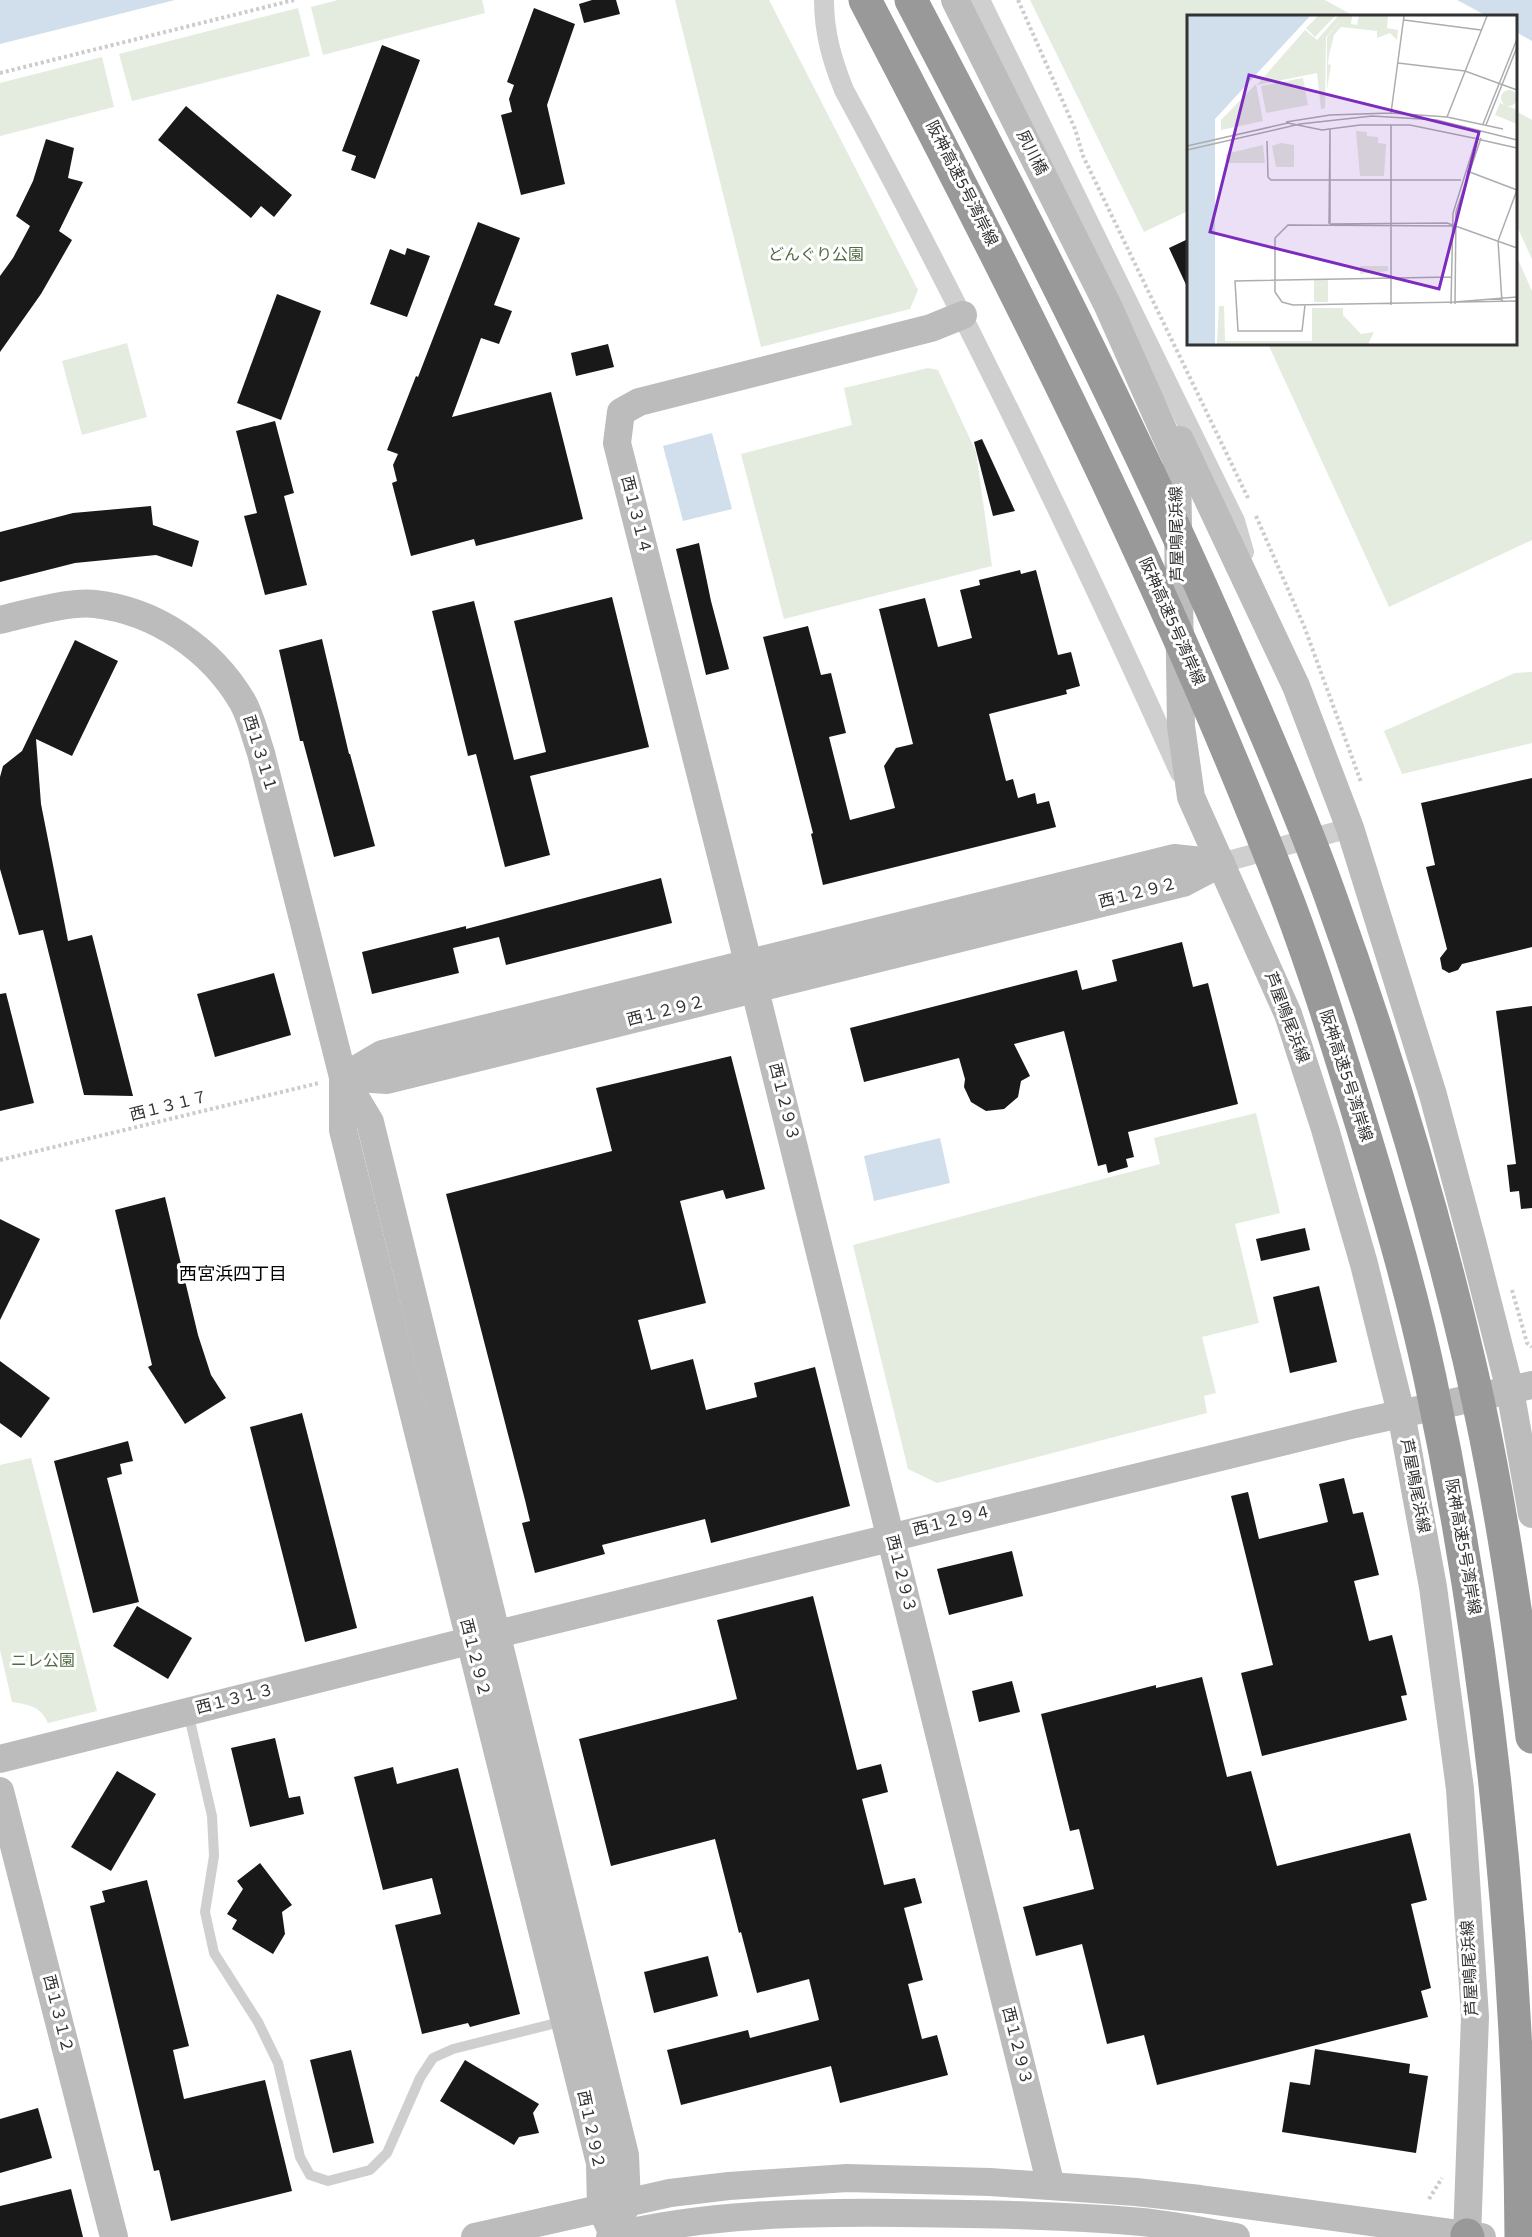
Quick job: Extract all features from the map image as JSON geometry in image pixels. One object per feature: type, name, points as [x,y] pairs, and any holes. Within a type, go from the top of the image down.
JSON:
[{"type":"highway","name":"阪神高速5号湾岸線","points":[[865,0],[988,237],[1075,412],[1228,752],[1290,906],[1344,1067],[1390,1222],[1429,1373],[1459,1523],[1483,1671],[1501,1826],[1513,1982],[1521,2157],[1521,2237]]},
{"type":"highway","points":[[911,0],[1019,206],[1112,392],[1196,573],[1266,735],[1329,892],[1383,1051],[1430,1207],[1470,1364],[1498,1511],[1524,1670],[1532,1737]]},
{"type":"street","points":[[824,0],[825,26],[830,54],[844,90],[963,315],[1134,671],[1191,797]]},
{"type":"street","name":"夙川橋","points":[[955,0],[1108,306]]},
{"type":"street","points":[[980,0],[1235,521],[1257,600]]},
{"type":"street","name":"芦屋鳴尾浜線","points":[[1108,306],[1144,363],[1257,600],[1296,686],[1350,828],[1521,1388],[1532,1514]]},
{"type":"street","name":"芦屋鳴尾浜線","points":[[1108,306],[1178,461],[1181,726],[1191,797],[1288,1014],[1325,1129],[1364,1264],[1401,1413],[1433,1587],[1460,1789],[1475,2017],[1471,2236]]},
{"type":"street","name":"西１３１４","points":[[748,963],[617,443],[621,412],[639,402],[931,328],[963,315]]},
{"type":"street","name":"西１３１１","points":[[0,620],[45,609],[93,604],[139,614],[181,635],[215,664],[243,703],[261,753],[343,1077]]},
{"type":"street","points":[[1221,863],[1350,828]]},
{"type":"street","name":"西１２９２","points":[[343,1077],[382,1054],[1174,858],[1221,863]]},
{"type":"street","name":"西１２９２","points":[[343,1077],[387,1080],[1183,883],[1221,863]]},
{"type":"street","name":"西１２９３","points":[[748,963],[1051,2186]]},
{"type":"street","name":"西１２９２","points":[[343,1077],[370,1122],[483,1637],[564,2021],[600,2163],[614,2205]]},
{"type":"street","name":"西１２９４","points":[[483,1637],[1401,1413],[1521,1388]]},
{"type":"street","name":"西１２９２","points":[[483,1637],[625,2156],[614,2205]]},
{"type":"street","name":"西１３１３","points":[[0,1759],[483,1637]]},
{"type":"street","name":"西１３１２","points":[[0,1791],[114,2237]]},
{"type":"street","points":[[475,2237],[670,2193],[729,2186],[847,2178],[1051,2186],[1200,2199],[1471,2236]]},
{"type":"street","points":[[614,2205],[613,2237],[687,2224],[741,2218],[847,2213],[1050,2215],[1143,2230],[1236,2237]]},
{"type":"lane","points":[[188,1712],[212,1816],[214,1856],[205,1911],[214,1953],[258,2022],[278,2063],[300,2157],[310,2175],[328,2181],[370,2170],[387,2153],[420,2078],[433,2058],[453,2049],[564,2021]]},
{"type":"path","points":[[0,73],[294,0]]},
{"type":"path","points":[[1072,140],[1078,144]]},
{"type":"path","name":"西１３１７","points":[[0,1160],[343,1077]]},
{"type":"path","points":[[1430,2199],[1442,2178]]},
{"type":"green space","points":[[338,0],[482,0],[485,13],[323,55],[311,7]]},
{"type":"green space","name":"どんぐり公園","points":[[675,0],[769,0],[918,290],[910,309],[761,347]]},
{"type":"green space","points":[[1030,0],[1325,0],[1352,15],[1187,15],[1187,211],[1144,232]]},
{"type":"green space","points":[[298,8],[310,56],[132,101],[119,54]]},
{"type":"green space","points":[[102,57],[114,107],[0,136],[0,83]]},
{"type":"green space","points":[[1517,112],[1532,120],[1532,259],[1517,226]]},
{"type":"green space","points":[[1517,257],[1532,291],[1532,540],[1389,607],[1268,345],[1517,345]]},
{"type":"green space","points":[[127,343],[147,417],[82,435],[62,361]]},
{"type":"green space","points":[[928,368],[938,370],[976,452],[992,566],[784,619],[741,454],[852,425],[844,388]]},
{"type":"green space","points":[[1532,672],[1532,743],[1402,774],[1384,731],[1515,673]]},
{"type":"green space","points":[[1256,1113],[1280,1213],[1235,1224],[1259,1323],[1202,1337],[1216,1393],[1204,1396],[1207,1413],[937,1483],[908,1469],[853,1245],[1160,1164],[1154,1138]]},
{"type":"green space","name":"ニレ公園","points":[[31,1458],[97,1711],[48,1723],[42,1713],[34,1707],[12,1702],[0,1650],[0,1465]]},
{"type":"water","points":[[0,0],[175,0],[0,44]]},
{"type":"water","points":[[1457,0],[1532,0],[1532,41],[1517,33],[1517,15],[1485,15]]},
{"type":"water","points":[[712,433],[732,509],[683,521],[663,446]]},
{"type":"water","points":[[940,1138],[950,1183],[874,1201],[864,1156]]},
{"type":"building","points":[[592,0],[616,0],[620,14],[584,23],[579,4]]},
{"type":"building","points":[[534,8],[575,24],[547,105],[565,184],[521,195],[501,115],[512,112],[509,99],[514,85],[507,82]]},
{"type":"building","points":[[382,45],[420,60],[375,179],[351,170],[356,156],[342,151]]},
{"type":"building","points":[[186,106],[292,195],[274,217],[261,206],[251,218],[158,140]]},
{"type":"building","points":[[46,139],[74,148],[68,178],[83,182],[59,231],[72,240],[41,294],[0,352],[0,276],[13,258],[30,226],[16,216],[33,181]]},
{"type":"building","points":[[478,222],[520,238],[494,305],[512,311],[499,344],[481,338],[452,417],[551,392],[583,519],[476,546],[474,539],[411,556],[392,483],[397,481],[393,465],[398,454],[387,450]]},
{"type":"building","points":[[1187,239],[1187,287],[1169,248]]},
{"type":"building","points":[[407,248],[430,256],[407,317],[370,304],[390,249],[405,255]]},
{"type":"building","points":[[277,294],[321,311],[281,420],[237,403]]},
{"type":"building","points":[[608,344],[614,367],[576,376],[571,353]]},
{"type":"building","points":[[275,421],[294,493],[284,496],[307,585],[265,595],[244,516],[257,513],[236,431]]},
{"type":"building","points":[[982,439],[1015,511],[993,516],[974,442]]},
{"type":"building","points":[[151,506],[153,525],[199,541],[192,567],[156,555],[75,563],[0,582],[0,532],[73,513]]},
{"type":"building","points":[[699,543],[729,669],[706,675],[676,549]]},
{"type":"building","points":[[1020,570],[1021,574],[1036,570],[1058,655],[1071,652],[1080,686],[1066,690],[1067,694],[989,714],[1006,781],[1013,779],[1018,798],[1035,793],[1037,804],[1049,801],[1056,827],[823,885],[811,834],[813,833],[763,637],[808,626],[821,675],[831,673],[846,733],[829,737],[850,820],[895,808],[884,766],[896,748],[913,744],[879,609],[925,598],[938,647],[972,638],[960,590],[980,585],[979,580]]},
{"type":"building","points":[[612,597],[649,747],[530,776],[550,855],[505,867],[476,754],[468,756],[432,611],[474,601],[514,760],[546,752],[514,621]]},
{"type":"building","points":[[322,639],[349,754],[375,846],[334,857],[303,741],[300,741],[279,650]]},
{"type":"building","points":[[75,640],[118,661],[72,756],[36,739],[41,804],[68,941],[92,935],[133,1096],[84,1095],[43,930],[19,935],[0,869],[0,777],[3,766],[22,751]]},
{"type":"building","points":[[1532,778],[1532,947],[1462,964],[1458,970],[1449,973],[1442,969],[1440,958],[1447,949],[1426,867],[1435,865],[1421,803]]},
{"type":"building","points":[[661,878],[672,923],[506,965],[499,937],[453,948],[459,973],[372,994],[362,952],[466,926],[466,929]]},
{"type":"building","points":[[1182,942],[1193,987],[1208,983],[1238,1104],[1128,1132],[1134,1157],[1126,1159],[1128,1167],[1108,1173],[1106,1164],[1098,1166],[1064,1031],[1014,1044],[1030,1076],[1021,1081],[1018,1097],[1004,1109],[986,1111],[971,1102],[964,1087],[965,1079],[959,1058],[864,1082],[850,1028],[1077,970],[1082,990],[1117,981],[1112,960]]},
{"type":"building","points":[[274,973],[291,1035],[215,1057],[197,994]]},
{"type":"building","points":[[6,993],[34,1103],[0,1111],[0,994]]},
{"type":"building","points":[[1532,1006],[1532,1208],[1521,1209],[1519,1191],[1510,1192],[1507,1165],[1516,1164],[1496,1011]]},
{"type":"building","points":[[731,1056],[765,1189],[726,1199],[723,1190],[680,1201],[706,1303],[638,1320],[651,1370],[693,1359],[706,1410],[757,1397],[754,1383],[815,1367],[850,1506],[711,1543],[705,1519],[602,1545],[605,1554],[535,1573],[522,1523],[530,1521],[446,1194],[612,1151],[596,1088]]},
{"type":"building","points":[[165,1197],[198,1335],[211,1375],[226,1398],[185,1424],[148,1367],[152,1365],[115,1210]]},
{"type":"building","points":[[0,1219],[40,1239],[0,1320]]},
{"type":"building","points":[[1305,1228],[1310,1250],[1261,1261],[1256,1239]]},
{"type":"building","points":[[1319,1286],[1337,1362],[1290,1373],[1273,1297]]},
{"type":"building","points":[[0,1361],[50,1398],[21,1438],[0,1423]]},
{"type":"building","points":[[302,1413],[357,1628],[305,1642],[250,1427]]},
{"type":"building","points":[[128,1441],[133,1461],[120,1464],[122,1474],[107,1478],[139,1602],[93,1613],[54,1461]]},
{"type":"building","points":[[1344,1478],[1353,1514],[1363,1512],[1379,1575],[1354,1581],[1369,1641],[1392,1635],[1407,1695],[1401,1696],[1407,1720],[1262,1756],[1241,1673],[1273,1665],[1231,1496],[1248,1492],[1259,1539],[1328,1522],[1319,1484]]},
{"type":"building","points":[[1012,1551],[1023,1596],[949,1615],[937,1569]]},
{"type":"building","points":[[813,1596],[857,1770],[881,1764],[888,1792],[862,1799],[884,1885],[915,1878],[922,1903],[904,1908],[923,1980],[908,1984],[922,2039],[937,2035],[948,2075],[840,2103],[831,2066],[681,2105],[667,2050],[748,2030],[750,2038],[819,2020],[809,1979],[757,1993],[715,1839],[611,1866],[579,1739],[737,1699],[717,1620]]},
{"type":"building","points":[[137,1606],[192,1638],[168,1679],[113,1646]]},
{"type":"building","points":[[1202,1677],[1227,1777],[1251,1771],[1277,1866],[1410,1833],[1427,1900],[1411,1904],[1431,1988],[1421,1991],[1428,2017],[1157,2085],[1144,2035],[1107,2044],[1082,1944],[1036,1956],[1023,1907],[1094,1889],[1079,1829],[1070,1831],[1041,1714],[1156,1685],[1156,1688]]},
{"type":"building","points":[[1012,1681],[1020,1712],[979,1722],[972,1691]]},
{"type":"building","points":[[275,1738],[289,1798],[300,1796],[304,1814],[250,1827],[231,1748]]},
{"type":"building","points":[[393,1767],[397,1784],[458,1768],[520,2014],[470,2027],[468,2023],[422,2034],[395,1925],[441,1914],[432,1878],[383,1890],[354,1777]]},
{"type":"building","points":[[117,1771],[156,1794],[111,1871],[71,1847]]},
{"type":"building","points":[[260,1863],[292,1905],[282,1912],[285,1934],[273,1954],[232,1929],[237,1920],[227,1914],[243,1889],[237,1881]]},
{"type":"building","points":[[147,1880],[189,2046],[173,2050],[184,2099],[265,2080],[292,2191],[171,2221],[159,2170],[154,2171],[90,1906],[105,1902],[102,1891]]},
{"type":"building","points":[[708,1956],[718,1996],[654,2013],[644,1972]]},
{"type":"building","points":[[1315,2049],[1410,2064],[1409,2073],[1428,2076],[1416,2153],[1282,2132],[1290,2082],[1310,2085]]},
{"type":"building","points":[[351,2050],[374,2143],[333,2153],[310,2060]]},
{"type":"building","points":[[465,2060],[539,2104],[533,2113],[539,2133],[519,2137],[514,2145],[440,2101]]},
{"type":"building","points":[[38,2108],[52,2158],[0,2173],[0,2119]]},
{"type":"building","points":[[71,2189],[83,2237],[0,2237],[0,2206]]},
{"type":"district","name":"西宮浜四丁目","points":[[233,1275]]}]
